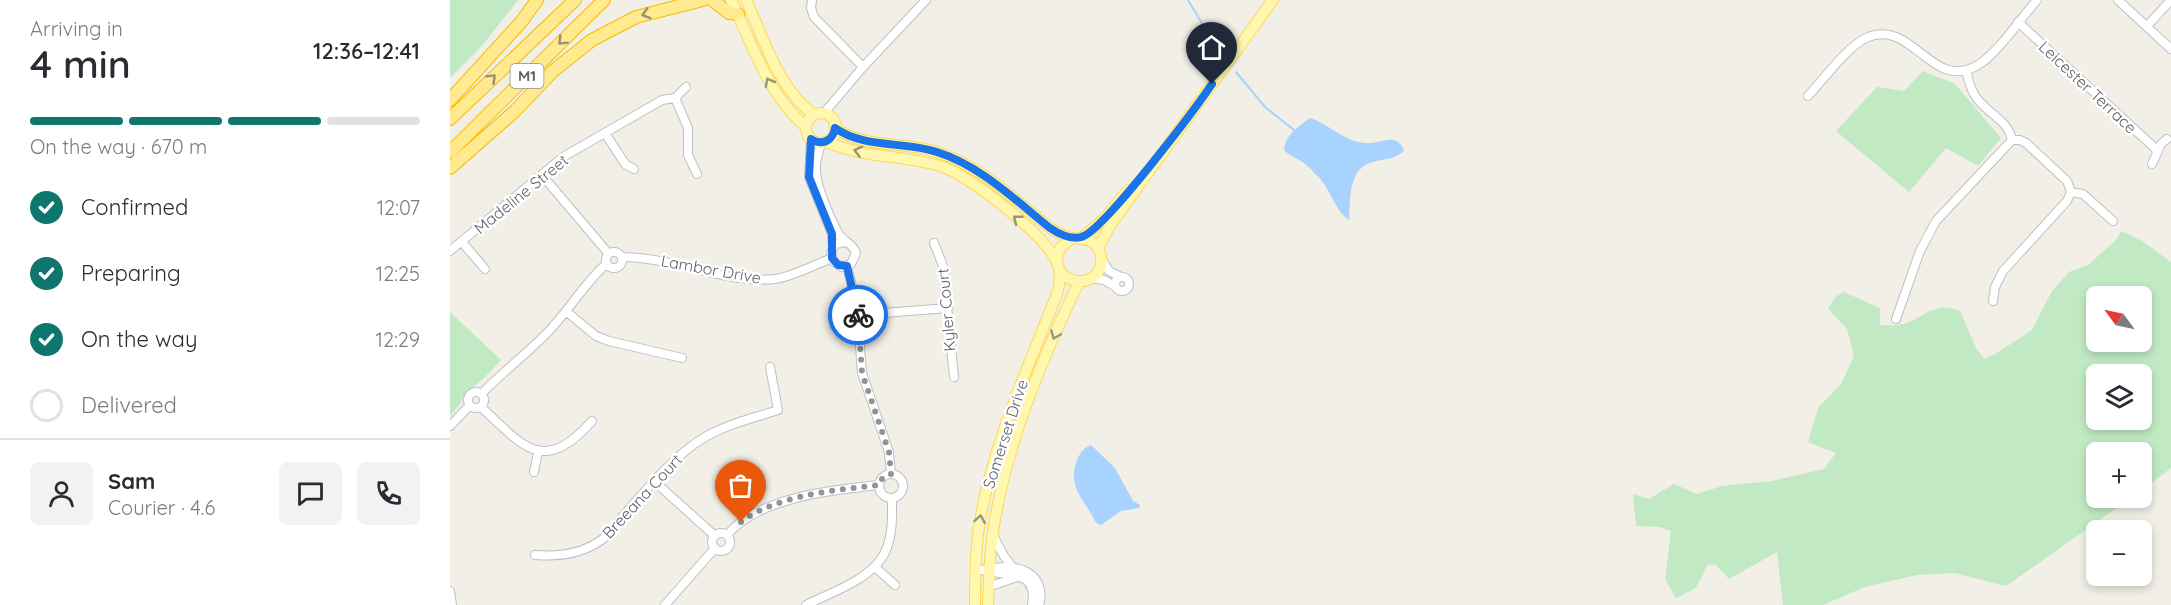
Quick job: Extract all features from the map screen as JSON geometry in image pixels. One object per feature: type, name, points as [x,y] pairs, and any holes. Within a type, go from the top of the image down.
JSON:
[{"type":"highway","points":[[450,100],[522,21],[537,0]]},
{"type":"highway","name":"M1","points":[[450,119],[575,0]]},
{"type":"highway","name":"M1","points":[[450,152],[604,0]]},
{"type":"highway","points":[[450,168],[515,111],[553,71],[592,40],[636,17],[703,0]]},
{"type":"highway","points":[[712,0],[729,13],[738,14]]},
{"type":"main road","points":[[731,0],[772,88],[784,105],[819,141],[869,154],[917,160],[956,172],[1035,233],[1045,244],[1067,279],[1079,282],[1092,278],[1097,273],[1101,260],[1098,248],[1089,239],[1060,234],[985,177],[948,156],[926,149],[854,138],[835,128]]},
{"type":"main road","points":[[746,0],[782,80],[804,107],[832,119],[835,128],[833,135],[819,141]]},
{"type":"main road","points":[[1098,248],[1105,234],[1273,0]]},
{"type":"main road","points":[[806,127],[808,120],[819,114]]},
{"type":"main road","name":"Somerset Drive","points":[[975,605],[975,569],[980,520],[995,454],[1058,291],[1060,248],[1105,218],[1163,152]]},
{"type":"main road","name":"Somerset Drive","points":[[988,605],[992,534],[1004,475],[1020,425],[1067,306],[1079,282]]},
{"type":"street","points":[[812,0],[811,8],[814,16],[863,67]]},
{"type":"street","points":[[819,114],[926,0]]},
{"type":"street","points":[[1808,96],[1860,42],[1879,34],[1902,38],[1941,68],[1953,71],[1966,70],[1988,57],[2037,0]]},
{"type":"street","points":[[2118,0],[2171,49]]},
{"type":"street","points":[[2147,26],[2171,0]]},
{"type":"street","name":"Leicester Terrace","points":[[2018,22],[2158,151]]},
{"type":"street","points":[[1966,70],[1970,87],[1976,97],[2008,128],[2012,140]]},
{"type":"street","name":"Madeline Street","points":[[450,251],[563,157],[662,100],[675,98],[686,87]]},
{"type":"street","points":[[675,98],[688,128],[688,155],[697,174]]},
{"type":"street","points":[[605,133],[625,164],[634,169]]},
{"type":"street","points":[[2152,164],[2167,139]]},
{"type":"street","points":[[1896,318],[1920,251],[1936,221],[2012,140],[2020,140],[2067,181],[2071,192],[2069,199],[2003,271],[1995,287],[1993,301]]},
{"type":"street","points":[[819,141],[817,178],[838,233],[853,246],[856,253],[854,261],[847,266],[838,265],[832,258],[832,234],[809,177],[819,141]]},
{"type":"street","points":[[542,175],[608,253],[605,258],[606,264]]},
{"type":"street","points":[[2071,192],[2083,194],[2114,221]]},
{"type":"street","points":[[462,242],[485,269]]},
{"type":"street","points":[[833,247],[838,242],[846,242]]},
{"type":"street","name":"Kyler Court","points":[[934,243],[943,266],[954,377]]},
{"type":"street","name":"Lambor Drive","points":[[450,426],[469,406],[467,400],[469,395],[476,392],[481,394],[545,335],[606,264],[610,268],[618,267],[622,263],[622,257],[618,252],[608,253]]},
{"type":"street","name":"Lambor Drive","points":[[622,257],[644,257],[741,278],[776,279],[832,258]]},
{"type":"street","points":[[1092,278],[1104,280],[1124,291],[1132,283],[1109,271],[1101,260]]},
{"type":"street","points":[[847,266],[858,315],[862,373],[889,452],[891,474]]},
{"type":"street","points":[[1116,288],[1116,281],[1121,277]]},
{"type":"street","points":[[858,315],[948,308]]},
{"type":"street","points":[[567,312],[596,336],[682,357]]},
{"type":"street","name":"Breeana Court","points":[[535,555],[560,556],[593,546],[604,538],[681,454],[703,438],[778,410],[770,367]]},
{"type":"street","points":[[481,394],[484,399],[481,407]]},
{"type":"street","points":[[469,406],[475,409],[481,407]]},
{"type":"street","points":[[481,407],[519,442],[538,452],[562,447],[581,433],[592,421]]},
{"type":"street","points":[[534,472],[538,452]]},
{"type":"street","points":[[891,474],[901,479],[903,486],[899,495],[892,498],[882,494],[879,485],[883,477],[891,474]]},
{"type":"street","points":[[655,482],[715,536]]},
{"type":"street","points":[[727,535],[747,518],[771,507],[822,491],[879,485]]},
{"type":"street","points":[[807,605],[864,576],[875,567],[889,543],[892,498]]},
{"type":"street","points":[[720,533],[727,535],[730,540],[727,548],[723,550],[715,548],[713,543],[715,536],[720,533]]},
{"type":"street","points":[[992,534],[1013,568]]},
{"type":"street","points":[[665,605],[715,548]]},
{"type":"street","points":[[875,567],[895,585]]},
{"type":"street","points":[[989,570],[998,567],[1028,571],[1038,581],[1041,596],[1039,605]]},
{"type":"street","points":[[975,569],[1021,576],[1033,592],[1032,605]]},
{"type":"street","points":[[988,588],[1021,576]]},
{"type":"street","points":[[450,591],[452,605]]},
{"type":"green space","points":[[450,0],[518,0],[481,47],[450,78]]},
{"type":"green space","points":[[1923,71],[1955,84],[2001,138],[1978,166],[1946,148],[1909,192],[1836,131],[1877,87],[1904,91]]},
{"type":"green space","points":[[2121,231],[2142,241],[2171,262],[2171,468],[2152,482],[2152,442],[2086,442],[2086,508],[2117,508],[2100,520],[2086,520],[2086,530],[2006,586],[1955,573],[1917,575],[1865,587],[1823,605],[1783,605],[1777,552],[1729,579],[1717,566],[1708,564],[1696,588],[1676,598],[1665,579],[1671,531],[1659,527],[1636,526],[1633,494],[1649,499],[1674,484],[1697,494],[1722,486],[1772,481],[1824,469],[1836,453],[1808,442],[1818,408],[1841,384],[1854,356],[1847,329],[1828,309],[1835,297],[1844,292],[1880,308],[1880,325],[1903,324],[1937,308],[1952,308],[1960,311],[1976,348],[1984,359],[2032,330],[2052,291],[2069,272],[2088,265],[2117,239]]},
{"type":"green space","points":[[450,312],[501,360],[464,395],[450,416]]},
{"type":"water","points":[[1310,118],[1359,142],[1397,141],[1404,151],[1394,157],[1367,164],[1360,169],[1352,184],[1349,220],[1338,208],[1317,176],[1304,163],[1284,150],[1290,135]]},
{"type":"water","points":[[1091,445],[1115,468],[1133,501],[1140,505],[1139,508],[1121,511],[1101,525],[1097,523],[1079,495],[1074,482],[1078,458],[1086,447]]},
{"type":"waterway","points":[[1188,0],[1220,53]]},
{"type":"waterway","points":[[1236,72],[1265,107],[1294,130]]},
{"type":"way so far","points":[[741,522],[762,510],[815,493],[879,485],[883,477],[891,474],[889,452],[862,373],[858,315]]},
{"type":"route","points":[[858,315],[847,266],[838,265],[832,258],[832,234],[809,177],[811,139],[816,142],[825,142],[833,135],[835,128],[854,138],[934,151],[948,156],[979,172],[1050,228],[1072,238],[1083,237],[1105,218],[1163,152],[1212,84]]}]
